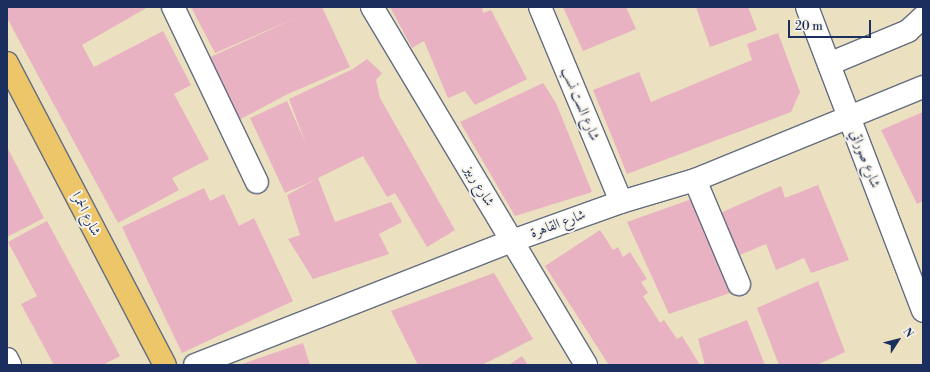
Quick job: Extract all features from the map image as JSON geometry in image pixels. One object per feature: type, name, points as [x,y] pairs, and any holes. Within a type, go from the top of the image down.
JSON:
[{"type":"main road","name":"شارع الحمرا","points":[[7,63],[165,365]]},
{"type":"street","points":[[173,7],[257,182]]},
{"type":"street","name":"شارع ربيز","points":[[372,7],[586,365]]},
{"type":"street","name":"شارع الست نسب","points":[[540,7],[621,202]]},
{"type":"street","name":"شارع صوراتي","points":[[807,7],[923,311]]},
{"type":"street","points":[[829,64],[908,31],[923,17]]},
{"type":"street","name":"شارع القاهرة","points":[[195,365],[512,241],[621,202],[696,180],[923,88]]},
{"type":"street","points":[[696,180],[739,284]]},
{"type":"street","points":[[7,359],[10,365]]},
{"type":"building","points":[[7,7],[148,7],[82,45],[94,67],[163,31],[191,85],[174,94],[209,159],[172,178],[179,190],[118,223],[7,18]]},
{"type":"building","points":[[191,7],[322,7],[350,67],[286,95],[235,122],[206,59],[298,17],[215,53]]},
{"type":"building","points":[[390,7],[482,7],[483,13],[491,10],[527,79],[475,105],[465,91],[448,98],[424,41],[412,48]]},
{"type":"building","points":[[563,7],[626,7],[636,29],[583,51]]},
{"type":"building","points":[[696,7],[748,7],[757,30],[710,47]]},
{"type":"building","points":[[778,33],[800,92],[791,112],[627,174],[593,90],[639,72],[651,102],[752,60],[747,44]]},
{"type":"building","points":[[367,59],[382,73],[376,80],[380,98],[455,230],[427,247],[395,193],[387,197],[363,156],[318,178],[335,222],[391,202],[402,222],[379,234],[389,254],[313,279],[288,239],[300,235],[287,195],[315,180],[285,193],[250,118],[287,101],[306,144],[289,99],[353,69]]},
{"type":"building","points":[[543,83],[556,103],[592,192],[515,216],[460,122]]},
{"type":"building","points":[[923,112],[923,201],[917,204],[881,130]]},
{"type":"building","points":[[7,147],[44,218],[7,237]]},
{"type":"building","points":[[818,185],[849,260],[811,273],[804,258],[776,270],[766,244],[728,260],[716,215],[781,186],[785,198]]},
{"type":"building","points":[[204,188],[210,201],[224,194],[239,226],[254,218],[293,301],[182,353],[122,227]]},
{"type":"building","points":[[692,199],[730,293],[669,314],[627,222]]},
{"type":"building","points":[[47,221],[120,356],[103,365],[54,365],[21,304],[37,296],[8,242]]},
{"type":"building","points":[[600,230],[613,250],[618,247],[623,257],[630,252],[647,279],[641,282],[648,293],[643,296],[660,323],[664,320],[677,339],[682,336],[700,365],[609,365],[545,266]]},
{"type":"building","points":[[494,273],[533,339],[482,365],[418,365],[391,311]]},
{"type":"building","points":[[818,281],[845,352],[817,365],[779,365],[757,308]]},
{"type":"building","points":[[747,320],[765,365],[705,365],[698,339]]},
{"type":"building","points":[[303,343],[310,365],[239,365]]},
{"type":"building","points":[[522,356],[528,365],[509,365]]}]
